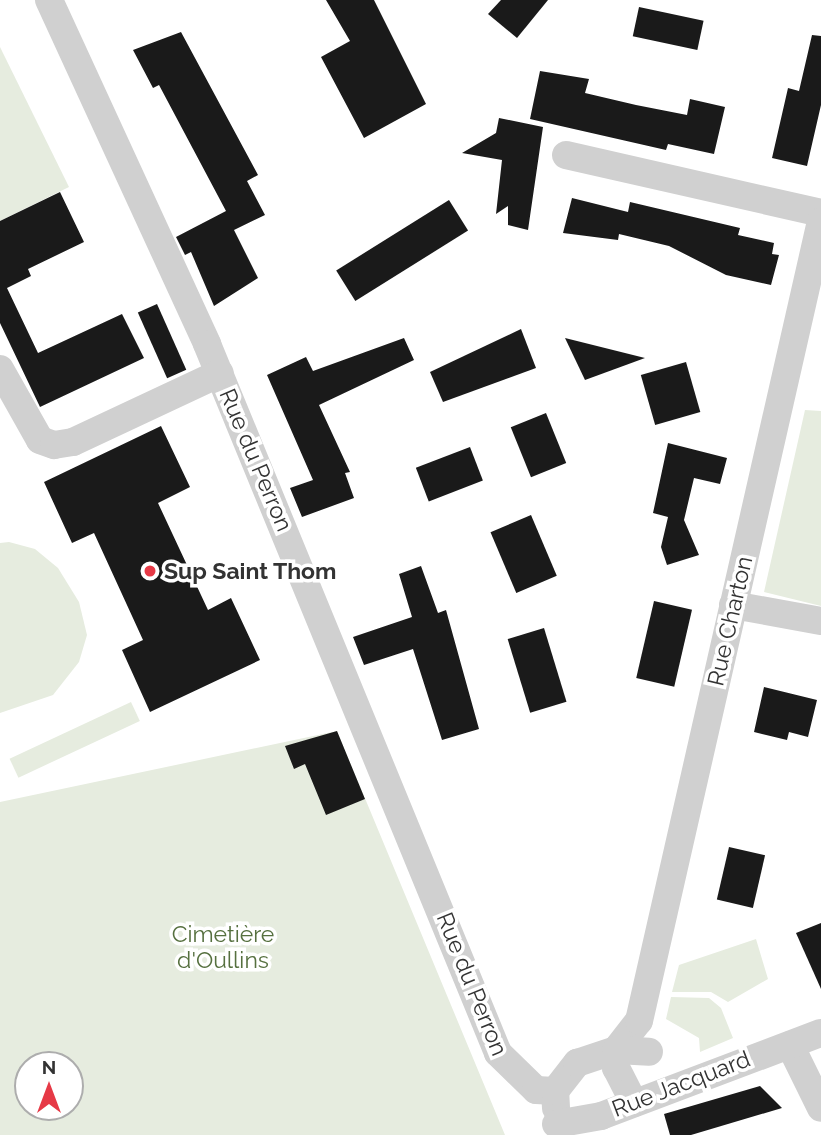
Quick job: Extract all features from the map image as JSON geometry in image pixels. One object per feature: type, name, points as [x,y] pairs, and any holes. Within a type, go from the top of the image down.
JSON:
[{"type":"street","name":"Rue du Perron","points":[[49,0],[220,373],[498,1053],[536,1090],[555,1091]]},
{"type":"street","points":[[566,155],[821,213]]},
{"type":"street","name":"Rue Charton","points":[[616,1049],[639,1021],[821,220]]},
{"type":"street","points":[[0,369],[40,440],[54,445],[73,442],[220,373]]},
{"type":"street","points":[[733,605],[821,621]]},
{"type":"street","points":[[639,1021],[649,1052],[690,1079]]},
{"type":"street","name":"Rue Jacquard","points":[[649,1052],[616,1049],[577,1063],[555,1091],[558,1129],[821,1033]]},
{"type":"street","points":[[790,1045],[821,1108]]},
{"type":"street","points":[[616,1049],[616,1068],[634,1102]]},
{"type":"green space","points":[[0,47],[69,187],[0,221]]},
{"type":"green space","points":[[805,410],[821,411],[821,606],[764,592]]},
{"type":"green space","points":[[9,542],[35,549],[58,568],[79,602],[87,635],[79,662],[53,695],[0,713],[0,543]]},
{"type":"green space","points":[[131,702],[140,721],[18,778],[10,759]]},
{"type":"green space","name":"Cimetière d'Oullins","points":[[337,731],[505,1135],[0,1135],[0,802]]},
{"type":"green space","points":[[756,939],[768,979],[728,1002],[711,992],[672,992],[679,965]]},
{"type":"green space","points":[[671,997],[709,998],[721,1008],[733,1038],[700,1052],[699,1038],[666,1019]]},
{"type":"building","points":[[326,0],[374,0],[426,104],[364,138],[321,57],[350,41]]},
{"type":"building","points":[[501,0],[548,0],[517,38],[488,14]]},
{"type":"building","points":[[639,7],[704,21],[697,50],[633,36]]},
{"type":"building","points":[[181,32],[258,175],[247,181],[265,215],[234,230],[258,278],[214,306],[191,252],[185,255],[176,237],[226,211],[159,85],[153,88],[133,50]]},
{"type":"building","points":[[812,35],[821,36],[821,105],[807,166],[772,158],[788,88],[799,91]]},
{"type":"building","points":[[540,71],[589,79],[585,93],[687,115],[690,99],[725,107],[714,154],[668,144],[666,150],[530,119]]},
{"type":"building","points":[[499,118],[543,127],[528,230],[508,225],[508,206],[496,214],[502,160],[462,153],[496,133]]},
{"type":"building","points":[[60,192],[84,242],[28,269],[31,276],[7,288],[38,353],[122,314],[144,358],[40,407],[0,323],[0,221]]},
{"type":"building","points":[[572,198],[628,212],[630,202],[740,228],[738,235],[774,243],[772,254],[779,255],[771,285],[726,275],[669,246],[619,234],[618,240],[563,233]]},
{"type":"building","points":[[449,200],[468,231],[355,301],[336,270]]},
{"type":"building","points":[[157,304],[186,370],[167,378],[138,313]]},
{"type":"building","points":[[521,329],[536,368],[443,402],[430,372]]},
{"type":"building","points":[[404,338],[414,360],[319,405],[350,472],[345,473],[354,498],[302,517],[290,488],[313,480],[267,375],[306,357],[313,371]]},
{"type":"building","points":[[565,338],[645,358],[585,380]]},
{"type":"building","points":[[686,362],[700,412],[655,425],[641,375]]},
{"type":"building","points":[[546,413],[566,463],[531,477],[511,427]]},
{"type":"building","name":"Sup Saint Thom","points":[[161,426],[190,487],[158,503],[208,610],[231,598],[260,660],[150,712],[122,650],[143,640],[94,533],[72,543],[44,482]]},
{"type":"building","points":[[668,443],[727,458],[720,484],[694,478],[684,520],[699,555],[667,565],[661,547],[668,517],[653,513]]},
{"type":"building","points":[[470,447],[483,481],[429,501],[416,468]]},
{"type":"building","points":[[531,515],[557,576],[516,593],[490,532]]},
{"type":"building","points":[[421,566],[438,613],[446,610],[479,729],[442,740],[413,649],[364,665],[353,637],[412,617],[399,574]]},
{"type":"building","points":[[654,601],[692,610],[674,687],[636,678]]},
{"type":"building","points":[[544,628],[567,702],[530,713],[508,639]]},
{"type":"building","points":[[764,687],[817,700],[808,737],[789,732],[787,740],[754,732]]},
{"type":"building","points":[[337,731],[365,799],[326,815],[305,764],[294,769],[285,746]]},
{"type":"building","points":[[729,847],[765,855],[753,908],[717,900]]},
{"type":"building","points":[[821,923],[821,989],[796,933]]},
{"type":"building","points":[[760,1086],[782,1108],[691,1135],[670,1135],[664,1114]]},
{"type":"place","name":"Sup Saint Thom","points":[[150,571]]}]
